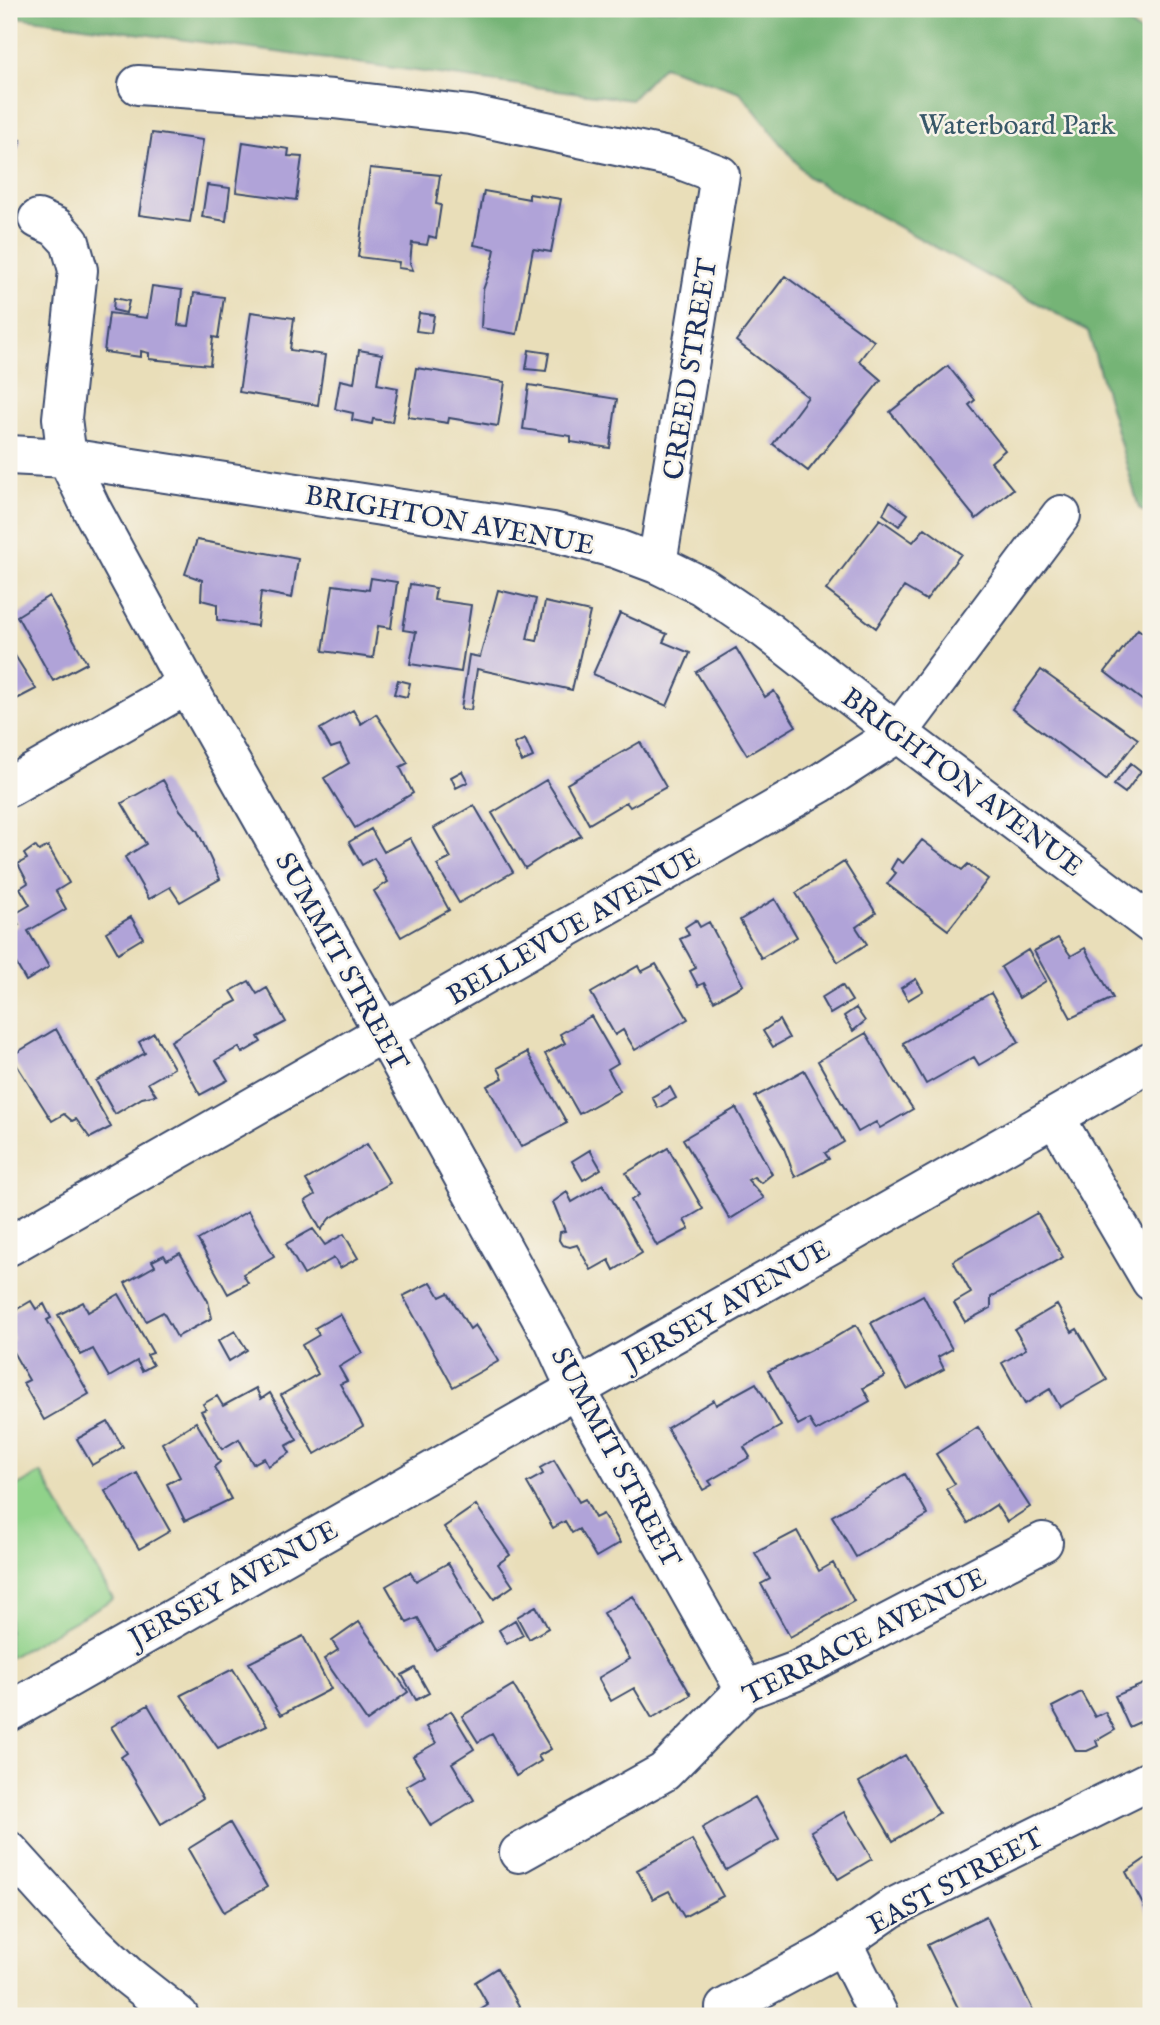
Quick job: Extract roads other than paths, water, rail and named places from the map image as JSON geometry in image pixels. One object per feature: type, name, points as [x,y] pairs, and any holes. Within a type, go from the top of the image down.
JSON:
[{"type":"street","name":"CREED STREET","points":[[138,85],[333,99],[471,115],[678,159],[720,175],[657,564]]},
{"type":"street","name":"SUMMIT STREET","points":[[38,219],[56,227],[70,242],[78,270],[62,418],[66,457],[187,685],[384,1033],[555,1341],[576,1389],[745,1690]]},
{"type":"street","name":"BRIGHTON AVENUE","points":[[9,455],[66,457],[553,532],[607,545],[657,564],[702,586],[765,629],[1151,924]]},
{"type":"street","name":"BELLEVUE AVENUE","points":[[9,1246],[819,784],[898,733],[1062,515]]},
{"type":"street","points":[[9,787],[187,685]]},
{"type":"street","name":"JERSEY AVENUE","points":[[9,1712],[1151,1062]]},
{"type":"street","points":[[1055,1117],[1151,1281]]},
{"type":"street","name":"TERRACE AVENUE","points":[[519,1853],[664,1772],[745,1690],[794,1672],[1043,1542]]},
{"type":"street","name":"EAST STREET","points":[[726,2008],[827,1953],[890,1909],[1151,1780]]},
{"type":"street","points":[[9,1851],[85,1935],[127,1975],[179,2016]]},
{"type":"street","points":[[842,1942],[879,2016]]},
{"type":"park label","name":"Waterboard Park","points":[[1017,124]]}]
